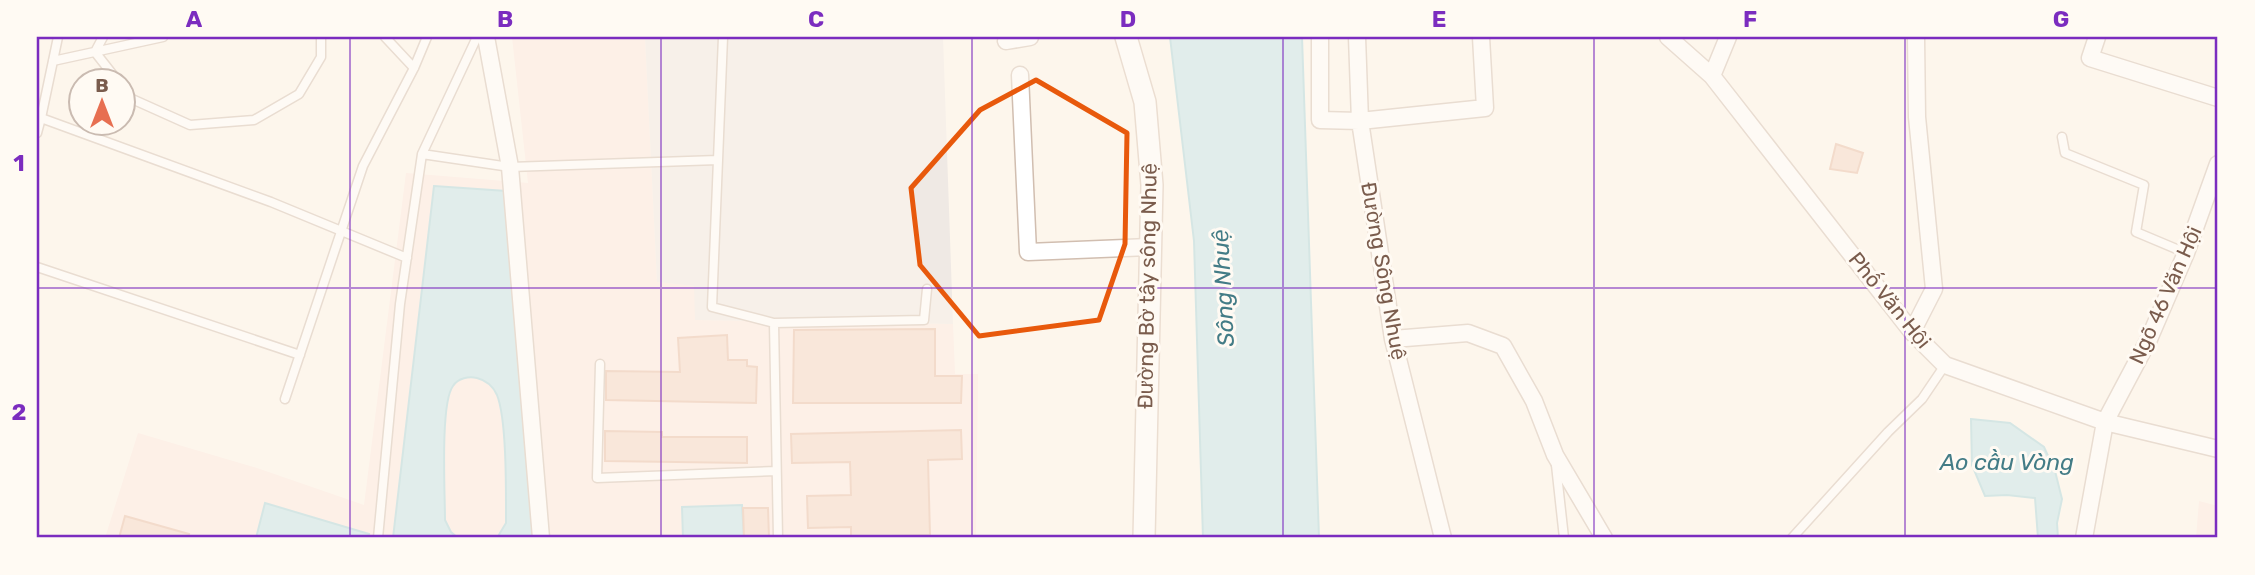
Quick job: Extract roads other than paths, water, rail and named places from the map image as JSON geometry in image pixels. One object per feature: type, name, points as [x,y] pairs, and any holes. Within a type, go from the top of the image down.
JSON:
[{"type":"street","points":[[486,37],[510,167],[541,538]]},
{"type":"street","points":[[1006,41],[1030,37]]},
{"type":"street","name":"Đường Bờ tây sông Nhuệ","points":[[1126,37],[1144,102],[1152,185],[1144,538]]},
{"type":"street","points":[[1320,37],[1320,120],[1360,121],[1485,108],[1480,37]]},
{"type":"street","name":"Đường Sông Nhuệ","points":[[1357,37],[1360,121],[1393,339],[1443,538]]},
{"type":"street","name":"Phố Văn Hội","points":[[1668,37],[1712,76],[1912,332],[1945,365],[2105,422],[2218,449]]},
{"type":"street","points":[[1712,76],[1728,37]]},
{"type":"street","points":[[1912,332],[1934,289],[1917,117],[1916,37]]},
{"type":"street","points":[[2097,37],[2090,58],[2218,98]]},
{"type":"street","points":[[1020,75],[1028,252],[1149,247]]},
{"type":"street","name":"Ngõ 46 Văn Hội","points":[[2084,538],[2105,422],[2149,339],[2186,253],[2218,164]]},
{"type":"street","points":[[1393,339],[1468,333],[1503,346],[1534,401],[1555,455],[1604,538]]},
{"type":"lane","points":[[37,133],[58,37]]},
{"type":"lane","points":[[95,52],[103,37]]},
{"type":"lane","points":[[53,61],[163,37]]},
{"type":"lane","points":[[136,101],[190,125],[254,120],[299,94],[321,57],[321,37]]},
{"type":"lane","points":[[385,37],[414,68]]},
{"type":"lane","points":[[285,399],[363,166],[414,68],[427,37]]},
{"type":"lane","points":[[378,538],[400,304],[422,154],[477,37]]},
{"type":"lane","points":[[723,37],[712,307],[774,323],[924,320],[927,289]]},
{"type":"lane","points":[[95,52],[106,66]]},
{"type":"lane","points":[[41,118],[271,202],[407,258]]},
{"type":"lane","points":[[2062,137],[2065,153],[2144,185],[2136,232],[2186,253]]},
{"type":"lane","points":[[422,154],[510,167],[718,160]]},
{"type":"lane","points":[[37,267],[300,355]]},
{"type":"lane","points":[[774,323],[778,538]]},
{"type":"lane","points":[[600,364],[597,478],[776,471]]},
{"type":"lane","points":[[1792,538],[1888,432],[1922,399],[1945,365]]},
{"type":"lane","points":[[1555,455],[1564,538]]},
{"type":"water","name":"Sông Nhuệ","points":[[1170,37],[1302,37],[1319,538],[1203,538],[1194,241]]},
{"type":"water","points":[[434,186],[506,191],[533,538],[497,538],[506,523],[503,421],[497,395],[491,386],[471,377],[455,383],[446,410],[445,520],[451,532],[458,538],[393,538]]},
{"type":"water","name":"Ao cầu Vòng","points":[[1971,419],[2010,423],[2044,447],[2055,471],[2062,499],[2057,523],[2058,538],[2038,538],[2035,498],[1985,496],[1972,465]]},
{"type":"water","points":[[265,503],[369,534],[368,538],[256,538]]},
{"type":"water","points":[[742,505],[744,538],[683,538],[682,507]]}]
